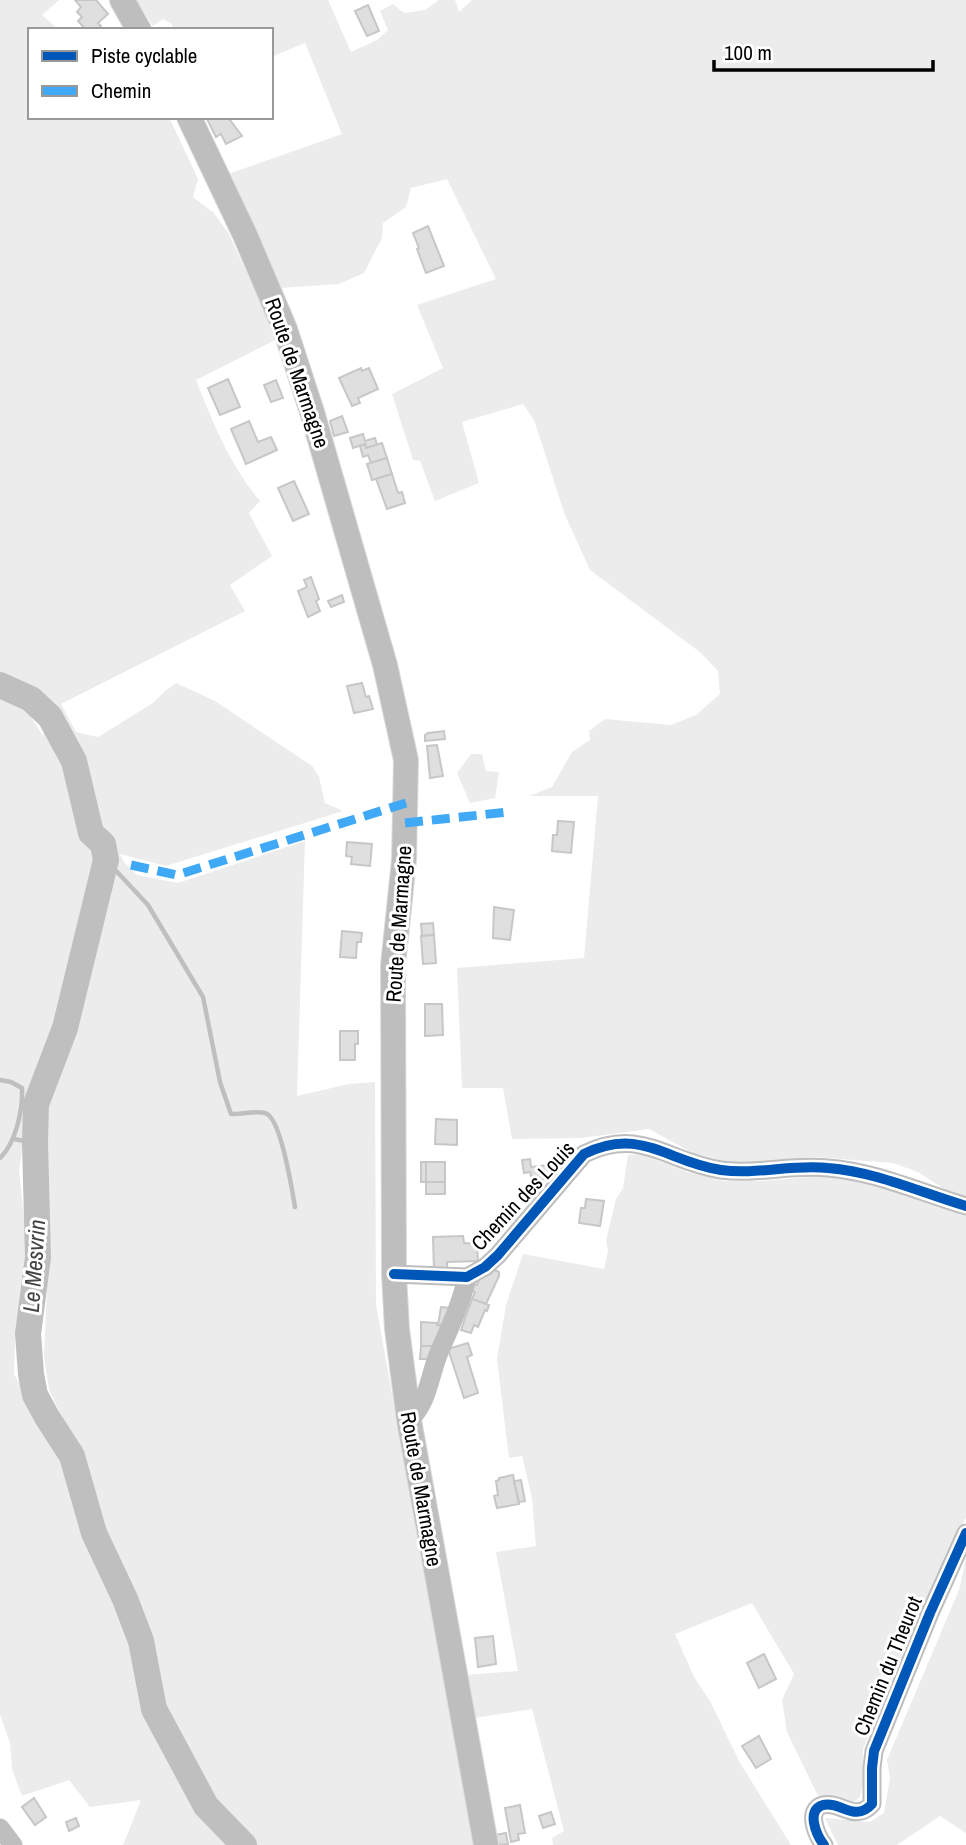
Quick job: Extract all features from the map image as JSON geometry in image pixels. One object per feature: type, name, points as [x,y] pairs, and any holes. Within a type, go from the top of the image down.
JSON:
[{"type":"main road","points":[[122,0],[138,28]]},
{"type":"main road","name":"Route de Marmagne","points":[[190,119],[285,328],[385,665],[406,760],[404,860],[393,965],[394,1274],[397,1329],[409,1420],[486,1845]]},
{"type":"street","name":"Chemin des Louis","points":[[394,1274],[467,1277],[485,1267],[584,1154],[615,1143],[636,1143],[695,1164],[740,1172],[806,1167],[850,1170],[900,1182],[966,1206]]},
{"type":"street","points":[[409,1420],[422,1405],[457,1313],[467,1277]]},
{"type":"street","name":"Chemin du Theurot","points":[[824,1845],[814,1824],[817,1808],[829,1805],[852,1812],[868,1808],[872,1804],[874,1751],[930,1613],[966,1534]]},
{"type":"street","points":[[0,1828],[13,1845]]},
{"type":"shaded area","points":[[0,0],[59,0],[42,15],[57,28],[28,28],[28,119],[170,119],[198,179],[193,197],[214,213],[229,234],[277,339],[196,380],[231,458],[260,501],[249,513],[272,556],[230,585],[245,611],[61,704],[76,732],[98,737],[153,703],[176,683],[215,701],[312,766],[319,777],[325,803],[343,811],[166,866],[120,854],[137,875],[178,883],[305,841],[297,1096],[349,1084],[375,1082],[376,1305],[474,1845],[123,1845],[141,1800],[90,1807],[69,1780],[22,1796],[12,1769],[10,1743],[0,1714],[0,697],[26,709],[43,736],[50,705],[0,673]],"holes":[[[51,1051],[63,1060],[46,1104],[43,1146],[48,1264],[44,1357],[49,1390],[83,1459],[97,1513],[144,1627],[113,1587],[81,1521],[73,1482],[64,1457],[14,1374],[15,1335],[30,1273],[19,1171],[33,1080]]]},
{"type":"shaded area","points":[[136,0],[328,0],[351,52],[377,40],[388,30],[380,11],[393,4],[404,13],[425,10],[439,0],[455,0],[459,12],[472,0],[966,0],[966,1198],[953,1195],[918,1172],[893,1163],[815,1157],[735,1166],[700,1157],[649,1129],[581,1138],[512,1139],[503,1088],[462,1088],[457,968],[584,958],[598,796],[529,796],[552,787],[572,752],[590,740],[589,731],[605,719],[671,725],[696,715],[720,694],[718,671],[701,653],[590,570],[565,515],[534,420],[523,404],[462,422],[479,483],[435,501],[420,461],[413,460],[392,394],[443,368],[417,305],[496,279],[447,179],[411,188],[406,207],[383,223],[382,238],[364,273],[339,284],[280,288],[228,174],[342,134],[305,43],[273,56],[273,28],[173,28],[172,24],[163,19],[153,26]]},
{"type":"shaded area","points":[[471,754],[482,754],[486,771],[499,772],[495,798],[470,803],[457,773]]},
{"type":"shaded area","points":[[642,1154],[687,1172],[724,1181],[834,1175],[966,1210],[966,1517],[920,1611],[863,1749],[864,1780],[860,1797],[851,1804],[818,1796],[787,1732],[782,1700],[794,1674],[752,1603],[675,1634],[694,1677],[710,1701],[739,1761],[791,1845],[553,1845],[552,1838],[564,1831],[532,1709],[475,1718],[466,1675],[518,1671],[496,1552],[536,1546],[532,1498],[522,1456],[509,1458],[497,1359],[506,1305],[523,1254],[604,1269],[608,1251],[606,1240],[616,1199],[623,1188],[628,1155]]},
{"type":"shaded area","points":[[966,1558],[966,1833],[940,1816],[897,1845],[838,1845],[825,1818],[870,1822],[884,1813],[890,1778],[887,1760],[959,1590]]},
{"type":"building","points":[[75,0],[96,0],[108,14],[98,23],[101,26],[99,28],[84,28],[78,21],[82,17],[77,12],[81,7]]},
{"type":"building","points":[[368,5],[379,31],[367,36],[355,11]]},
{"type":"building","points":[[207,119],[231,119],[242,136],[226,144],[221,134],[216,137]]},
{"type":"building","points":[[428,226],[444,266],[426,273],[413,233]]},
{"type":"building","points":[[361,368],[362,371],[369,368],[378,389],[358,398],[360,403],[352,406],[339,378]]},
{"type":"building","points":[[228,379],[240,407],[220,415],[208,388]]},
{"type":"building","points":[[276,380],[283,398],[271,402],[264,385]]},
{"type":"building","points":[[342,416],[348,432],[334,436],[330,421]]},
{"type":"building","points":[[249,421],[258,442],[271,437],[277,450],[246,464],[231,429]]},
{"type":"building","points":[[363,434],[365,441],[375,438],[377,445],[366,448],[365,444],[353,448],[350,438]]},
{"type":"building","points":[[382,443],[387,458],[371,463],[368,455],[363,457],[360,446],[365,444],[366,448]]},
{"type":"building","points":[[387,458],[392,474],[372,480],[367,464]]},
{"type":"building","points":[[392,474],[398,493],[402,492],[405,503],[387,509],[376,479]]},
{"type":"building","points":[[294,481],[309,514],[293,521],[278,488]]},
{"type":"building","points":[[311,577],[319,599],[316,601],[320,611],[308,617],[298,591],[307,587],[304,580]]},
{"type":"building","points":[[342,595],[344,602],[331,607],[328,601]]},
{"type":"building","points":[[362,683],[373,709],[354,713],[347,686]]},
{"type":"building","points":[[444,731],[445,739],[425,741],[425,735],[428,733]]},
{"type":"building","points":[[437,745],[443,776],[430,778],[427,746]]},
{"type":"building","points":[[558,821],[574,822],[571,853],[552,851],[553,835],[557,835]]},
{"type":"building","points":[[347,842],[372,844],[370,866],[351,864],[352,857],[346,856]]},
{"type":"building","points":[[494,907],[514,910],[510,940],[493,938]]},
{"type":"building","points":[[433,923],[434,935],[422,936],[421,924]]},
{"type":"building","points":[[342,931],[362,933],[361,942],[357,942],[356,958],[340,957]]},
{"type":"building","points":[[434,935],[436,963],[423,964],[421,936]]},
{"type":"building","points":[[425,1004],[442,1004],[443,1035],[425,1036]]},
{"type":"building","points":[[340,1031],[358,1031],[355,1060],[340,1060]]},
{"type":"building","points":[[436,1119],[457,1120],[457,1145],[435,1144]]},
{"type":"building","points":[[530,1159],[531,1167],[549,1165],[550,1179],[540,1180],[540,1186],[534,1187],[530,1172],[524,1173],[522,1160]]},
{"type":"building","points":[[421,1162],[426,1162],[426,1182],[421,1182]]},
{"type":"building","points":[[426,1162],[445,1162],[445,1182],[426,1182]]},
{"type":"building","points":[[426,1182],[445,1182],[445,1194],[426,1194]]},
{"type":"building","points":[[586,1199],[604,1201],[600,1226],[579,1223],[581,1208],[585,1208]]},
{"type":"building","points":[[463,1236],[464,1243],[477,1244],[478,1261],[447,1262],[447,1270],[434,1270],[433,1237]]},
{"type":"building","points":[[493,1269],[499,1272],[499,1276],[486,1304],[472,1299],[475,1292],[471,1290],[473,1284],[477,1285],[480,1277]]},
{"type":"building","points":[[472,1299],[489,1305],[478,1327],[474,1325],[471,1333],[461,1330]]},
{"type":"building","points":[[441,1307],[450,1308],[447,1326],[438,1325]]},
{"type":"building","points":[[421,1322],[447,1326],[437,1346],[421,1346]]},
{"type":"building","points":[[468,1343],[472,1355],[467,1357],[478,1393],[464,1398],[448,1349]]},
{"type":"building","points":[[421,1346],[437,1346],[433,1359],[420,1359]]},
{"type":"building","points":[[513,1475],[519,1504],[497,1508],[494,1496],[498,1495],[496,1481]]},
{"type":"building","points":[[521,1480],[525,1501],[519,1502],[514,1481]]},
{"type":"building","points":[[493,1636],[496,1664],[478,1667],[475,1638]]},
{"type":"building","points":[[764,1654],[776,1679],[759,1688],[747,1663]]},
{"type":"building","points":[[759,1736],[771,1759],[756,1768],[742,1746]]},
{"type":"building","points":[[34,1798],[46,1817],[35,1825],[22,1807]]},
{"type":"building","points":[[520,1805],[525,1833],[518,1834],[519,1840],[511,1842],[505,1808]]},
{"type":"building","points":[[551,1812],[555,1824],[543,1828],[539,1816]]},
{"type":"building","points":[[76,1818],[79,1826],[69,1831],[66,1822]]},
{"type":"building","points":[[506,1833],[508,1844],[497,1845],[495,1835]]},
{"type":"waterway","name":"Le Mesvrin","points":[[0,685],[31,699],[50,717],[74,761],[91,833],[103,844],[106,860],[65,1028],[36,1104],[38,1257],[28,1334],[35,1395],[72,1456],[94,1533],[141,1641],[154,1709],[206,1806],[244,1845]]},
{"type":"waterway","points":[[106,860],[148,905],[203,997],[220,1082],[231,1114],[257,1112],[271,1117],[281,1140],[295,1207]]},
{"type":"waterway","points":[[0,1080],[22,1088],[17,1125],[6,1152],[0,1158]]},
{"type":"waterway","points":[[14,1139],[35,1143]]},
{"type":"marked path","points":[[131,865],[177,875],[406,803]]},
{"type":"marked path","points":[[405,823],[508,812]]},
{"type":"cycle path","points":[[394,1274],[467,1277],[485,1267],[584,1154],[604,1146],[622,1144],[654,1148],[702,1166],[721,1170],[801,1167],[846,1170],[881,1178],[966,1206]]},
{"type":"cycle path","points":[[824,1845],[814,1824],[818,1808],[830,1805],[860,1812],[872,1804],[874,1751],[966,1533]]}]
